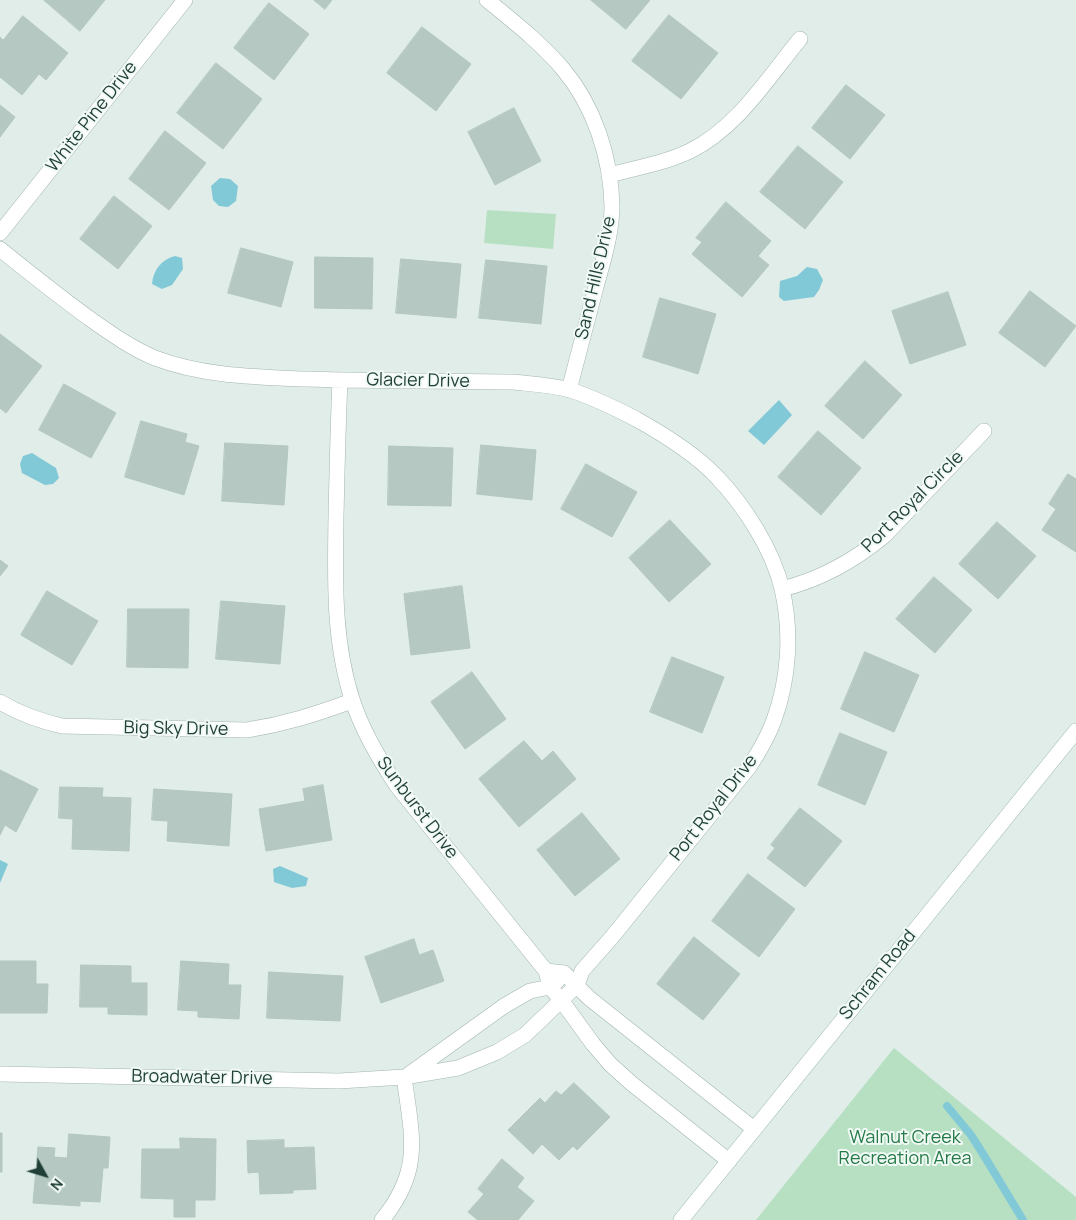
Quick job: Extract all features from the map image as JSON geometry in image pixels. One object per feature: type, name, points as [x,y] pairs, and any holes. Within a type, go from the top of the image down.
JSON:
[{"type":"street","name":"White Pine Drive","points":[[0,233],[185,0]]},
{"type":"street","name":"Sand Hills Drive","points":[[487,0],[550,55],[575,85],[594,122],[602,144],[609,175],[612,206],[609,231],[603,262],[569,390]]},
{"type":"street","points":[[609,175],[668,160],[690,151],[709,140],[750,102],[800,39]]},
{"type":"street","name":"Glacier Drive","points":[[0,250],[96,323],[136,349],[156,358],[200,369],[251,377],[540,384],[569,390],[623,412],[651,427],[695,458],[715,475],[732,494],[761,538],[773,562],[782,589]]},
{"type":"street","name":"Sunburst Drive","points":[[340,380],[335,588],[344,669],[352,701],[362,728],[397,786],[546,971],[550,987],[593,1044],[610,1064],[631,1083],[729,1161]]},
{"type":"street","name":"Port Royal Circle","points":[[782,589],[804,584],[835,570],[867,550],[885,535],[984,431]]},
{"type":"street","name":"Port Royal Drive","points":[[579,978],[731,790],[749,767],[763,744],[774,721],[782,695],[787,665],[788,640],[782,589]]},
{"type":"street","name":"Big Sky Drive","points":[[0,702],[19,713],[40,721],[62,726],[247,730],[276,726],[306,718],[352,701]]},
{"type":"street","name":"Schram Road","points":[[682,1220],[1076,732]]},
{"type":"street","points":[[546,971],[564,973],[579,978],[602,1009],[754,1129]]},
{"type":"street","points":[[382,1220],[394,1205],[405,1185],[410,1164],[412,1136],[404,1077],[504,1006],[530,991],[550,987],[564,973]]},
{"type":"street","name":"Broadwater Drive","points":[[0,1074],[339,1081],[404,1077],[458,1068],[497,1052],[525,1035],[561,1000],[579,978]]},
{"type":"green space","points":[[487,210],[556,214],[553,249],[484,243]]},
{"type":"green space","name":"Walnut Creek Recreation Area","points":[[894,1048],[1076,1197],[1076,1220],[756,1220]]},
{"type":"water","points":[[220,178],[230,179],[238,186],[236,201],[228,207],[219,206],[213,200],[211,186]]},
{"type":"water","points":[[175,256],[182,258],[183,269],[172,285],[162,289],[152,284],[154,274],[162,262]]},
{"type":"water","points":[[807,267],[817,269],[823,280],[819,290],[814,297],[784,301],[779,297],[780,281],[797,276]]},
{"type":"water","points":[[779,400],[792,415],[764,445],[748,431]]},
{"type":"water","points":[[32,453],[56,468],[59,478],[53,484],[45,485],[22,473],[20,464],[23,456]]},
{"type":"water","points":[[0,860],[8,864],[0,883]]},
{"type":"water","points":[[280,866],[308,878],[306,886],[292,888],[274,882],[273,869]]},
{"type":"building","points":[[44,0],[105,0],[80,31]]},
{"type":"building","points":[[314,0],[332,0],[325,9]]},
{"type":"building","points":[[591,0],[650,0],[626,29]]},
{"type":"building","points":[[269,3],[309,34],[274,80],[234,48]]},
{"type":"building","points":[[669,15],[718,53],[681,99],[632,61]]},
{"type":"building","points":[[23,16],[68,53],[46,80],[39,74],[22,95],[0,77],[0,37],[3,40]]},
{"type":"building","points":[[422,27],[471,64],[436,111],[387,73]]},
{"type":"building","points":[[216,63],[262,99],[223,149],[177,113]]},
{"type":"building","points":[[846,85],[885,115],[850,159],[812,128]]},
{"type":"building","points":[[0,105],[15,117],[0,137]]},
{"type":"building","points":[[514,108],[541,161],[495,185],[468,132]]},
{"type":"building","points":[[165,131],[206,163],[169,210],[129,179]]},
{"type":"building","points":[[798,146],[843,182],[805,229],[760,192]]},
{"type":"building","points":[[114,196],[152,226],[118,269],[80,239]]},
{"type":"building","points":[[726,202],[771,241],[758,256],[769,265],[742,297],[692,254],[702,242],[696,238]]},
{"type":"building","points":[[241,248],[293,262],[281,307],[228,293]]},
{"type":"building","points":[[315,257],[373,258],[372,309],[315,308]]},
{"type":"building","points":[[401,259],[461,264],[456,318],[396,313]]},
{"type":"building","points":[[486,260],[547,266],[541,324],[479,318]]},
{"type":"building","points":[[1030,291],[1076,326],[1045,367],[999,333]]},
{"type":"building","points":[[948,292],[966,345],[910,364],[892,311]]},
{"type":"building","points":[[660,298],[716,314],[698,374],[643,357]]},
{"type":"building","points":[[0,334],[42,366],[6,413],[0,408]]},
{"type":"building","points":[[865,361],[902,395],[863,439],[825,406]]},
{"type":"building","points":[[64,384],[116,413],[91,458],[39,430]]},
{"type":"building","points":[[141,421],[187,434],[185,442],[199,446],[184,495],[125,477]]},
{"type":"building","points":[[818,431],[861,468],[821,515],[778,477]]},
{"type":"building","points":[[225,443],[288,446],[284,505],[222,501]]},
{"type":"building","points":[[481,445],[536,450],[532,500],[477,494]]},
{"type":"building","points":[[389,446],[453,448],[451,506],[388,505]]},
{"type":"building","points":[[586,464],[637,492],[612,537],[561,509]]},
{"type":"building","points":[[1068,474],[1076,479],[1076,552],[1042,530],[1056,509],[1049,504]]},
{"type":"building","points":[[670,520],[711,564],[669,602],[629,558]]},
{"type":"building","points":[[997,522],[1036,556],[998,599],[959,564]]},
{"type":"building","points":[[0,560],[8,566],[0,576]]},
{"type":"building","points":[[934,577],[972,610],[935,653],[896,619]]},
{"type":"building","points":[[462,586],[470,648],[411,655],[404,594]]},
{"type":"building","points":[[47,591],[98,621],[72,665],[21,635]]},
{"type":"building","points":[[221,601],[285,606],[280,664],[216,659]]},
{"type":"building","points":[[128,609],[189,609],[188,668],[127,667]]},
{"type":"building","points":[[865,652],[919,675],[894,732],[841,709]]},
{"type":"building","points":[[672,657],[724,677],[702,733],[650,712]]},
{"type":"building","points":[[472,672],[506,719],[465,749],[431,702]]},
{"type":"building","points":[[840,733],[887,752],[865,805],[818,785]]},
{"type":"building","points":[[524,741],[542,761],[553,751],[576,779],[519,827],[479,779]]},
{"type":"building","points":[[0,770],[38,789],[16,832],[5,825],[0,835]]},
{"type":"building","points":[[323,785],[332,840],[266,851],[259,809],[305,801],[303,789]]},
{"type":"building","points":[[60,787],[103,788],[102,797],[131,798],[129,851],[72,849],[73,819],[59,818]]},
{"type":"building","points":[[154,789],[232,794],[229,846],[167,841],[168,821],[152,820]]},
{"type":"building","points":[[800,808],[842,841],[805,887],[767,858],[775,848],[771,845]]},
{"type":"building","points":[[582,813],[620,859],[575,896],[537,850]]},
{"type":"building","points":[[748,874],[795,909],[759,957],[712,921]]},
{"type":"building","points":[[694,937],[740,974],[703,1020],[657,984]]},
{"type":"building","points":[[414,939],[419,955],[433,950],[444,981],[381,1003],[365,957]]},
{"type":"building","points":[[0,961],[36,961],[36,984],[48,984],[47,1013],[0,1013]]},
{"type":"building","points":[[181,961],[229,964],[228,985],[241,985],[239,1019],[198,1017],[198,1011],[178,1010]]},
{"type":"building","points":[[81,965],[131,966],[131,983],[147,983],[147,1015],[108,1014],[108,1007],[80,1007]]},
{"type":"building","points":[[269,972],[343,976],[340,1021],[267,1018]]},
{"type":"building","points":[[574,1083],[610,1117],[577,1150],[573,1146],[559,1160],[542,1144],[533,1154],[508,1130],[540,1098],[545,1103],[556,1091],[561,1095]]},
{"type":"building","points":[[0,1133],[2,1133],[2,1172],[0,1172]]},
{"type":"building","points":[[69,1134],[110,1137],[108,1168],[103,1168],[100,1202],[80,1201],[80,1206],[33,1203],[38,1147],[55,1148],[54,1157],[67,1158]]},
{"type":"building","points":[[180,1138],[216,1139],[215,1200],[195,1200],[195,1217],[174,1217],[174,1199],[141,1198],[142,1149],[180,1149]]},
{"type":"building","points":[[284,1140],[284,1148],[314,1147],[316,1189],[293,1190],[293,1193],[260,1194],[259,1172],[248,1173],[247,1141]]},
{"type":"building","points":[[502,1159],[524,1178],[517,1187],[534,1201],[518,1220],[478,1220],[468,1212],[484,1194],[478,1189]]},
{"type":"waterway","points":[[947,1106],[971,1135],[1023,1220]]}]
